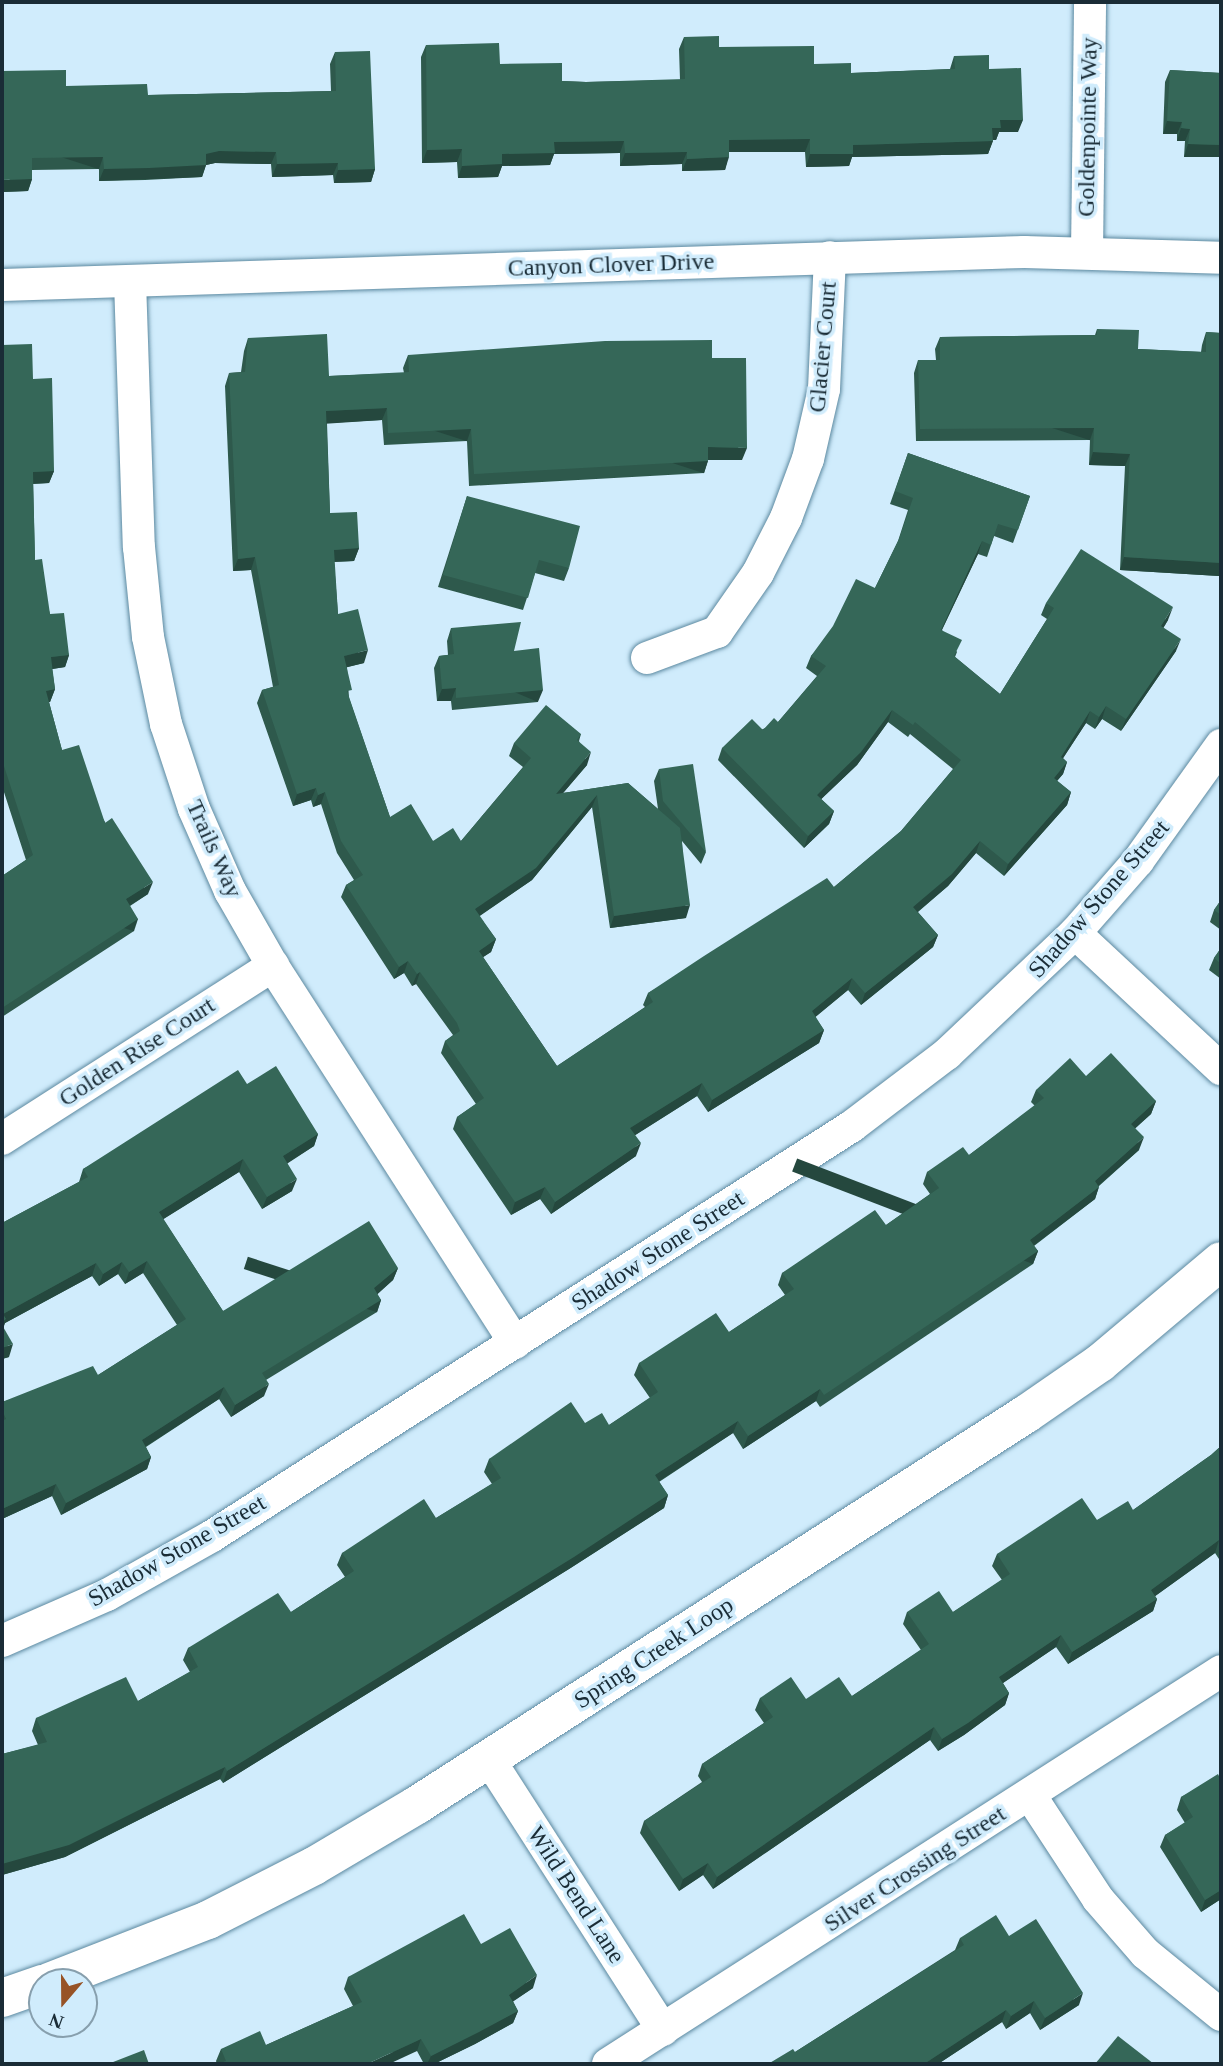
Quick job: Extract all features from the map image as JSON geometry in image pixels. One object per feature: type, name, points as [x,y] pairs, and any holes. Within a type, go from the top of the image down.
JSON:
[{"type":"street","name":"Goldenpointe Way","points":[[1087,253],[1090,2]]},
{"type":"street","name":"Canyon Clover Drive","points":[[2,285],[830,257],[1087,253],[1221,258]]},
{"type":"street","name":"Glacier Court","points":[[647,658],[717,632],[758,573],[786,517],[808,459],[824,389],[830,257]]},
{"type":"street","name":"Trails Way","points":[[130,281],[139,547],[153,662],[166,724],[194,809],[230,891],[273,966],[514,1343]]},
{"type":"street","name":"Shadow Stone Street","points":[[2,1641],[107,1595],[212,1536],[852,1126],[947,1054],[1075,933],[1138,861],[1221,745]]},
{"type":"street","points":[[1075,933],[1221,1069]]},
{"type":"street","name":"Golden Rise Court","points":[[2,1139],[273,966]]},
{"type":"street","name":"Spring Creek Loop","points":[[85,1968],[208,1920],[302,1872],[489,1759],[1026,1414],[1100,1363],[1221,1261]]},
{"type":"street","name":"Silver Crossing Street","points":[[608,2064],[1221,1671]]},
{"type":"street","name":"Wild Bend Lane","points":[[489,1759],[663,2030]]},
{"type":"street","points":[[1030,1795],[1098,1899],[1145,1953],[1221,2015]]},
{"type":"street","points":[[2,1998],[28,1989]]},
{"type":"building","points":[[719,36],[719,47],[814,46],[814,64],[851,63],[851,73],[955,69],[954,56],[989,55],[989,69],[1021,68],[1023,120],[1000,120],[1001,128],[992,128],[993,141],[853,145],[853,154],[810,154],[810,139],[729,140],[729,157],[687,159],[687,152],[625,153],[624,141],[554,142],[555,153],[502,154],[502,164],[462,166],[462,149],[427,150],[426,45],[499,43],[500,64],[562,63],[562,81],[685,79],[684,37]]},
{"type":"building","points":[[370,51],[375,169],[338,170],[338,163],[277,164],[276,152],[219,151],[206,154],[206,165],[149,168],[104,169],[103,157],[32,158],[32,179],[2,180],[2,71],[66,70],[66,86],[147,84],[148,95],[336,91],[335,52]]},
{"type":"building","points":[[1170,70],[1221,73],[1221,145],[1188,144],[1190,129],[1181,128],[1182,122],[1167,121]]},
{"type":"building","points":[[1097,329],[1139,330],[1138,349],[1206,352],[1206,332],[1221,333],[1221,563],[1124,557],[1130,454],[1093,452],[1094,428],[920,429],[918,360],[940,360],[940,337],[1097,335]]},
{"type":"building","points":[[327,334],[329,376],[409,372],[408,355],[605,341],[712,340],[712,358],[746,358],[747,448],[708,447],[708,461],[474,474],[471,429],[388,433],[387,408],[326,411],[330,513],[357,512],[359,548],[334,550],[338,614],[358,609],[368,650],[344,656],[352,690],[347,691],[390,817],[411,804],[433,841],[453,828],[461,841],[531,758],[514,743],[546,705],[581,734],[577,740],[591,752],[556,794],[628,783],[680,828],[690,905],[614,916],[597,795],[536,868],[475,909],[496,939],[479,951],[557,1066],[653,1002],[648,993],[704,956],[827,878],[834,887],[901,831],[961,760],[915,722],[913,725],[892,710],[861,752],[817,795],[834,811],[808,836],[722,748],[752,719],[763,730],[774,718],[778,722],[826,666],[811,656],[833,626],[856,579],[875,588],[899,539],[913,498],[895,491],[908,453],[1030,496],[1018,530],[998,524],[991,545],[982,541],[941,630],[962,640],[954,656],[1000,694],[1054,608],[1046,603],[1081,549],[1173,607],[1161,626],[1181,639],[1126,719],[1106,706],[1099,717],[1090,711],[1061,757],[1067,762],[1054,778],[1071,792],[1008,864],[980,841],[952,874],[913,907],[938,935],[865,993],[852,978],[812,1011],[824,1030],[712,1100],[702,1083],[630,1128],[641,1143],[555,1202],[545,1187],[515,1202],[457,1117],[484,1098],[445,1041],[460,1031],[457,1023],[420,972],[417,974],[408,961],[399,967],[346,885],[363,875],[341,841],[325,792],[318,795],[316,788],[297,794],[262,690],[279,685],[255,557],[238,559],[229,373],[245,372],[248,338]]},
{"type":"building","points":[[32,344],[33,379],[52,378],[54,471],[33,472],[35,560],[42,559],[50,614],[64,613],[69,655],[51,657],[55,689],[46,691],[62,750],[79,745],[105,823],[112,818],[153,882],[126,899],[138,919],[2,1008],[2,876],[33,855],[2,760],[2,345]]},
{"type":"building","points":[[467,496],[580,526],[569,568],[539,560],[528,598],[443,575]]},
{"type":"building","points":[[521,622],[514,651],[539,648],[543,690],[456,698],[456,688],[442,689],[439,656],[454,654],[451,628]]},
{"type":"building","points":[[693,764],[706,852],[663,801],[659,769]]},
{"type":"building","points":[[1221,900],[1221,915],[1214,910]]},
{"type":"building","points":[[1221,948],[1221,964],[1214,958]]},
{"type":"building","points":[[1111,1053],[1156,1101],[1131,1124],[1144,1137],[1095,1181],[1099,1187],[1030,1240],[1038,1251],[824,1395],[820,1389],[748,1436],[738,1421],[655,1475],[668,1495],[574,1557],[227,1771],[225,1767],[69,1845],[2,1864],[2,1754],[47,1742],[36,1718],[126,1677],[138,1701],[198,1667],[188,1648],[278,1593],[291,1612],[354,1571],[342,1553],[424,1499],[436,1518],[501,1478],[489,1459],[571,1402],[585,1423],[602,1413],[609,1425],[658,1392],[639,1363],[716,1313],[729,1332],[794,1289],[782,1273],[875,1210],[886,1225],[939,1188],[927,1172],[963,1147],[969,1155],[1044,1098],[1036,1090],[1070,1058],[1086,1076]]},
{"type":"building","points":[[276,1066],[318,1134],[283,1156],[297,1179],[267,1197],[243,1159],[159,1212],[223,1311],[369,1221],[398,1268],[374,1288],[381,1300],[262,1373],[269,1384],[235,1405],[224,1387],[142,1440],[151,1457],[119,1475],[66,1503],[56,1484],[2,1509],[2,1421],[6,1419],[2,1402],[93,1366],[98,1375],[186,1319],[147,1261],[129,1272],[122,1262],[103,1274],[96,1263],[3,1314],[6,1319],[2,1322],[2,1223],[88,1177],[83,1169],[238,1070],[247,1084]]},
{"type":"building","points":[[2,1325],[13,1344],[2,1348]]},
{"type":"building","points":[[1221,1446],[1221,1543],[1219,1540],[1151,1590],[1157,1599],[1072,1652],[1061,1635],[999,1677],[1009,1693],[968,1723],[942,1739],[934,1727],[717,1877],[708,1863],[683,1879],[644,1821],[711,1777],[702,1764],[773,1717],[760,1698],[791,1677],[806,1699],[839,1677],[852,1696],[929,1644],[907,1612],[939,1591],[953,1612],[1010,1574],[997,1554],[1082,1498],[1097,1520],[1128,1501],[1133,1510]]},
{"type":"building","points":[[1218,1774],[1221,1777],[1221,1890],[1205,1900],[1165,1835],[1193,1817],[1181,1797]]},
{"type":"building","points":[[464,1914],[481,1944],[510,1928],[537,1975],[509,1995],[518,2011],[431,2056],[421,2039],[367,2064],[218,2064],[226,2061],[221,2049],[260,2031],[266,2045],[362,2002],[348,1977]]},
{"type":"building","points":[[996,1915],[1009,1936],[1036,1919],[1083,1993],[1045,2018],[1034,2001],[1011,2016],[1006,2010],[924,2064],[768,2064],[793,2049],[795,2052],[964,1945],[960,1938]]},
{"type":"building","points":[[1118,2036],[1154,2064],[1095,2064]]},
{"type":"building","points":[[144,2050],[149,2064],[108,2064]]}]
